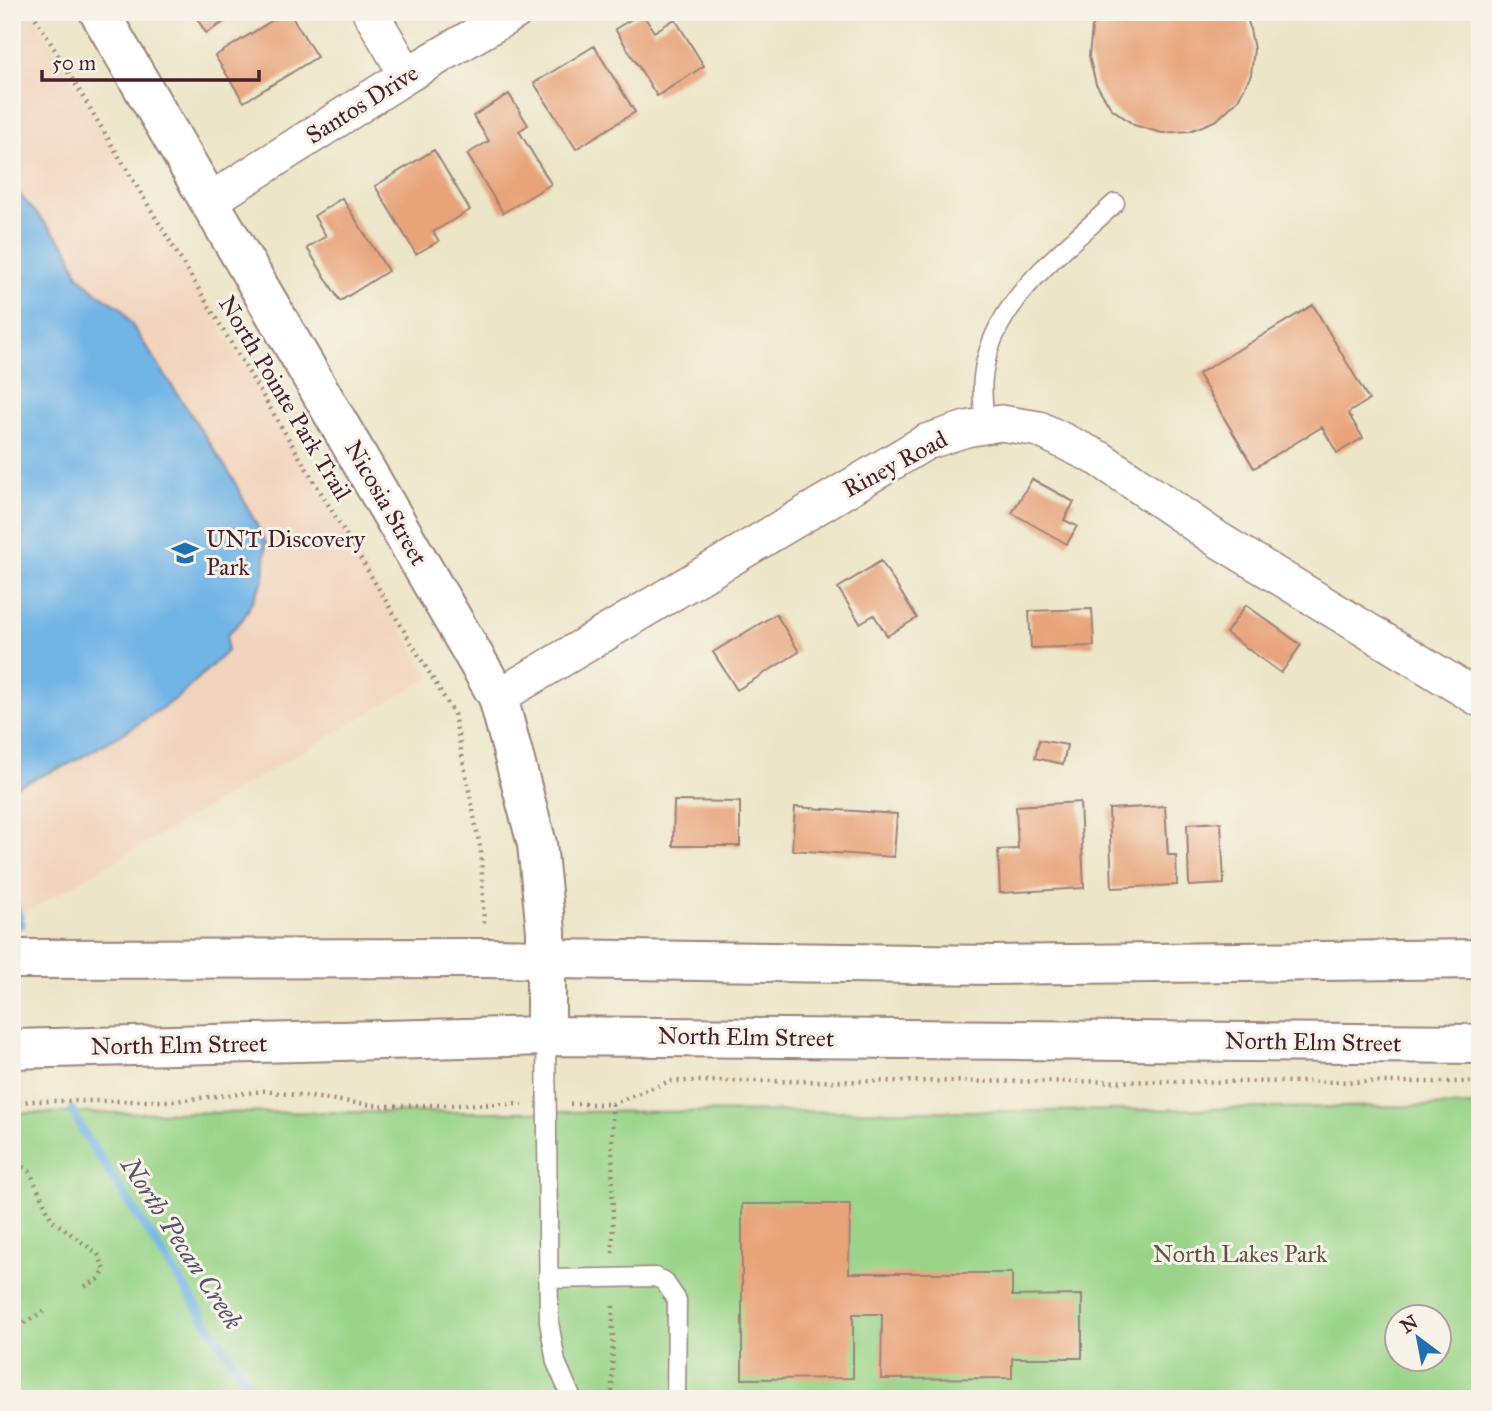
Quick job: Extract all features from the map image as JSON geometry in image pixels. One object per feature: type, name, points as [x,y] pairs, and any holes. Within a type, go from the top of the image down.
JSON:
[{"type":"main road","name":"Nicosia Street","points":[[99,12],[211,200],[498,697],[537,844],[546,931],[546,1036]]},
{"type":"main road","points":[[12,958],[546,959],[993,965],[1480,959]]},
{"type":"main road","name":"North Elm Street","points":[[12,1049],[546,1036],[1480,1044]]},
{"type":"street","points":[[369,12],[407,75]]},
{"type":"street","name":"Santos Drive","points":[[211,200],[407,75],[515,12]]},
{"type":"street","name":"Riney Road","points":[[498,697],[926,442],[1001,423],[1038,429],[1100,459],[1217,539],[1480,699]]},
{"type":"lane","points":[[985,426],[983,377],[997,325],[1035,277],[1115,203]]},
{"type":"lane","points":[[546,1036],[548,1279],[552,1348],[561,1377],[572,1399]]},
{"type":"lane","points":[[548,1279],[655,1277],[672,1289],[677,1300],[676,1399]]},
{"type":"path","name":"North Pointe Park Trail","points":[[32,12],[454,714],[481,852],[484,931]]},
{"type":"path","points":[[570,1104],[612,1104],[670,1081],[1480,1082]]},
{"type":"path","points":[[12,1105],[29,1101],[174,1101],[264,1091],[380,1106],[522,1104]]},
{"type":"path","points":[[612,1104],[612,1399]]},
{"type":"path","points":[[12,1158],[30,1172],[52,1220],[98,1254],[104,1263],[105,1270],[99,1279],[84,1287]]},
{"type":"path","points":[[12,1330],[48,1309]]},
{"type":"shaded area","name":"UNT Discovery Park","points":[[12,12],[32,12],[431,677],[22,915],[12,916]]},
{"type":"green space","name":"North Lakes Park","points":[[1480,1105],[1480,1399],[12,1399],[12,1117],[23,1113],[1049,1111]]},
{"type":"water","points":[[12,186],[68,249],[78,275],[97,293],[120,307],[232,477],[266,543],[264,579],[243,619],[227,635],[227,651],[180,696],[124,733],[67,765],[12,788]]},
{"type":"building","points":[[193,12],[240,12],[206,33]]},
{"type":"building","points":[[289,12],[317,57],[244,102],[215,56]]},
{"type":"building","points":[[1100,12],[1244,12],[1254,49],[1251,75],[1238,100],[1217,120],[1190,131],[1162,133],[1134,125],[1111,108],[1096,84],[1089,56],[1092,28]]},
{"type":"building","points":[[642,13],[654,32],[675,19],[704,66],[657,96],[615,29]]},
{"type":"building","points":[[594,46],[635,112],[576,149],[534,83]]},
{"type":"building","points":[[509,94],[528,125],[519,131],[551,184],[503,213],[467,154],[489,141],[473,116]]},
{"type":"building","points":[[434,150],[470,210],[433,232],[439,241],[416,254],[375,186]]},
{"type":"building","points":[[342,198],[388,271],[340,301],[307,248],[326,236],[314,216]]},
{"type":"building","points":[[1313,305],[1369,400],[1348,413],[1363,438],[1337,453],[1322,427],[1254,468],[1198,374]]},
{"type":"building","points":[[1032,479],[1074,502],[1064,520],[1077,526],[1067,544],[1012,513]]},
{"type":"building","points":[[881,561],[917,618],[887,636],[874,615],[860,623],[838,588]]},
{"type":"building","points":[[1246,605],[1301,645],[1281,673],[1226,633]]},
{"type":"building","points":[[1092,609],[1094,646],[1031,648],[1029,611]]},
{"type":"building","points":[[776,614],[799,652],[737,690],[713,652]]},
{"type":"building","points":[[1039,740],[1067,745],[1063,764],[1035,758]]},
{"type":"building","points":[[674,801],[740,802],[740,846],[673,846]]},
{"type":"building","points":[[1080,802],[1084,888],[1000,893],[998,850],[1018,849],[1016,806]]},
{"type":"building","points":[[1165,806],[1168,855],[1176,855],[1177,885],[1112,888],[1109,809]]},
{"type":"building","points":[[795,807],[897,814],[894,857],[792,850]]},
{"type":"building","points":[[1221,822],[1224,884],[1189,886],[1187,824]]},
{"type":"building","points":[[742,1204],[850,1204],[849,1273],[1012,1273],[1012,1296],[1082,1295],[1082,1358],[1012,1358],[1012,1378],[881,1379],[882,1314],[853,1314],[853,1378],[742,1379]]},
{"type":"waterway","name":"North Pecan Creek","points":[[12,896],[21,924]]},
{"type":"waterway","name":"North Pecan Creek","points":[[72,1110],[84,1133],[257,1399]]},
{"type":"place","name":"UNT Discovery Park","points":[[185,553]]}]
